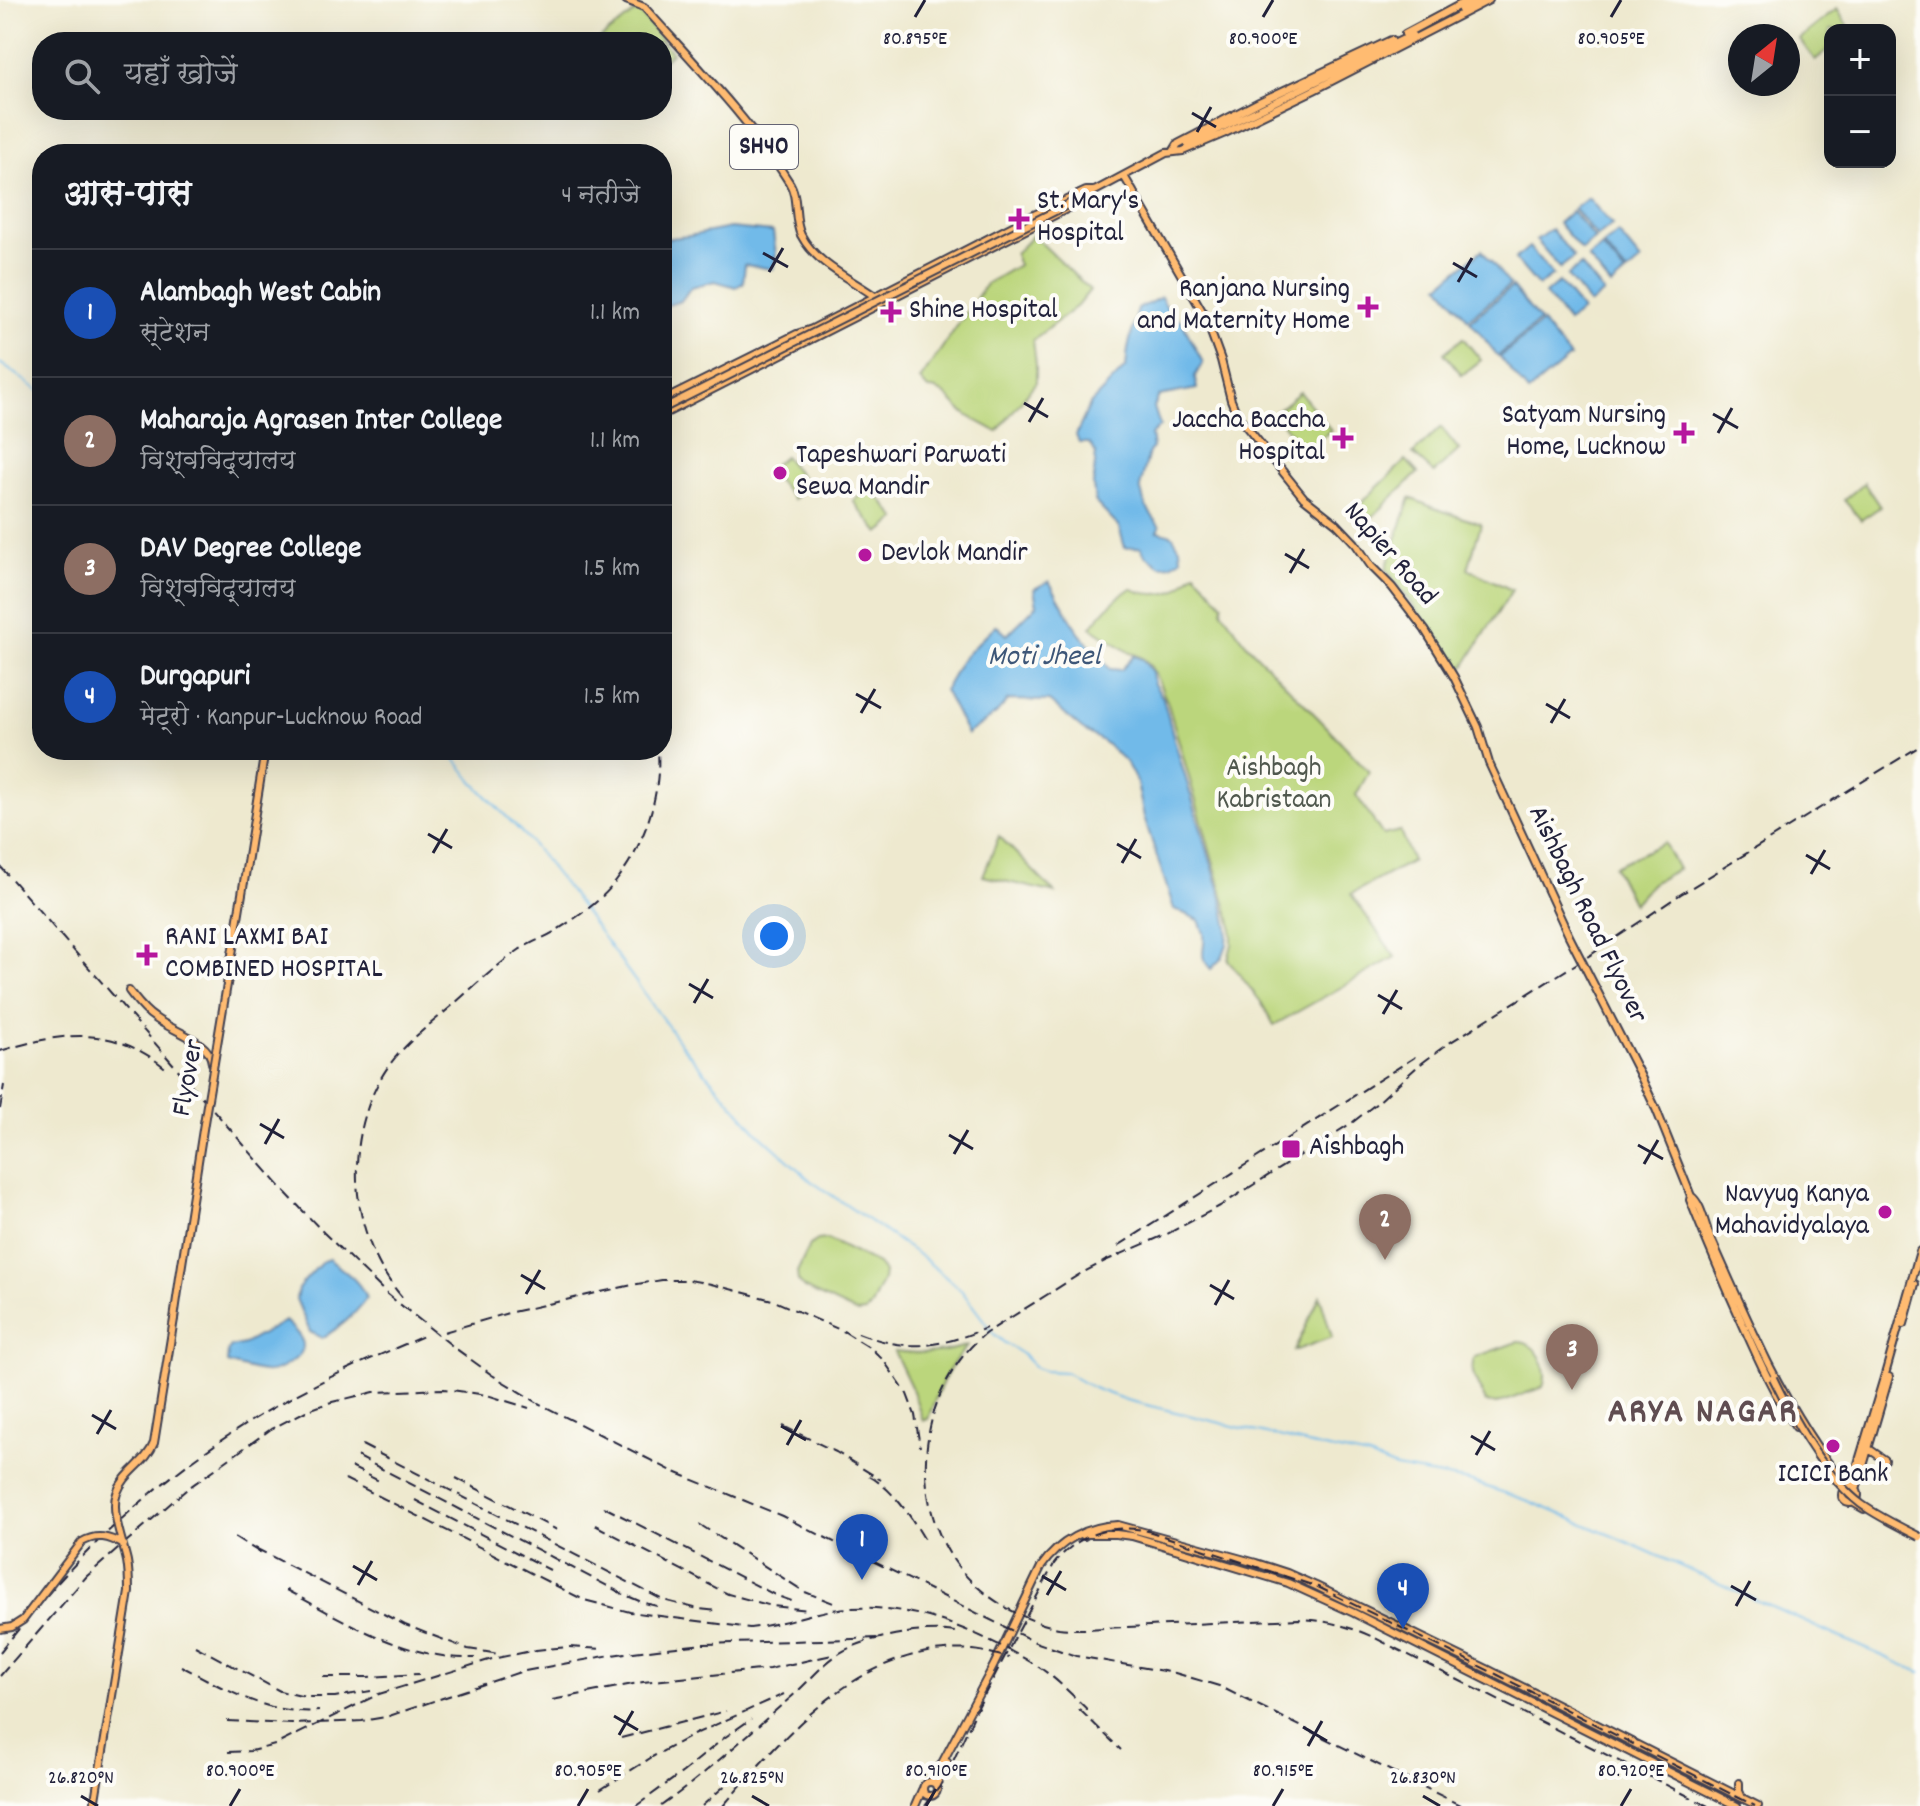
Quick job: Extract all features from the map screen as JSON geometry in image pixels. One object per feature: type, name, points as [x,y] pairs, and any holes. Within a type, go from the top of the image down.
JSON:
[{"type":"main road","name":"SH40","points":[[626,0],[644,7],[666,32]]},
{"type":"main road","points":[[1174,151],[1178,144],[1259,102],[1434,20],[1469,0]]},
{"type":"main road","points":[[672,404],[1479,0]]},
{"type":"main road","points":[[1174,151],[1183,151],[1249,122],[1489,0]]},
{"type":"main road","name":"SH40","points":[[672,39],[743,120],[792,185],[800,234],[828,265],[878,300]]},
{"type":"main road","name":"Napier Road","points":[[1125,178],[1164,242],[1211,330],[1237,415],[1304,498],[1355,543],[1425,630],[1454,677],[1478,727],[1489,763]]},
{"type":"main road","points":[[672,410],[1036,214],[1086,191],[1094,191]]},
{"type":"main road","points":[[672,396],[878,300]]},
{"type":"main road","name":"Flyover","points":[[94,1806],[129,1592],[115,1498],[122,1482],[145,1459],[154,1443],[263,760]]},
{"type":"main road","name":"Aishbagh Road Flyover","points":[[1489,763],[1569,936],[1640,1075],[1793,1423],[1851,1493]]},
{"type":"main road","points":[[131,994],[151,1016],[207,1049],[212,1060],[210,1087]]},
{"type":"main road","points":[[1851,1493],[1920,1251]]},
{"type":"main road","points":[[1851,1493],[1869,1449],[1920,1265]]},
{"type":"main road","points":[[1765,1363],[1800,1429],[1837,1480],[1860,1503],[1920,1537]]},
{"type":"main road","points":[[1869,1449],[1885,1460]]},
{"type":"main road","points":[[1851,1493],[1881,1515],[1920,1537]]},
{"type":"main road","points":[[934,1784],[1048,1558],[1067,1542],[1094,1528],[1124,1526],[1256,1563],[1307,1582],[1758,1806]]},
{"type":"main road","points":[[1029,1596],[1050,1562],[1087,1534],[1132,1536],[1288,1583],[1383,1627],[1737,1806]]},
{"type":"main road","points":[[0,1629],[12,1627],[23,1620],[82,1542],[98,1536],[124,1545]]},
{"type":"main road","points":[[1624,1749],[1629,1741]]},
{"type":"main road","points":[[1666,1770],[1670,1762]]},
{"type":"main road","points":[[1739,1783],[1742,1799]]},
{"type":"main road","points":[[915,1806],[925,1784],[934,1784]]},
{"type":"main road","points":[[923,1806],[936,1794],[934,1784]]},
{"type":"main road","points":[[922,1790],[930,1797]]},
{"type":"green space","points":[[1837,9],[1846,24],[1824,24],[1824,53],[1815,60],[1800,38]]},
{"type":"green space","points":[[638,10],[655,32],[609,32]]},
{"type":"green space","points":[[1033,235],[1090,290],[1077,306],[1033,340],[1036,382],[997,432],[967,415],[940,391],[928,389],[920,380],[986,284],[1018,265],[1015,254]]},
{"type":"green space","points":[[1463,338],[1481,360],[1462,375],[1444,353]]},
{"type":"green space","points":[[1300,392],[1331,430],[1305,451],[1274,413]]},
{"type":"green space","points":[[1441,427],[1459,450],[1434,473],[1413,454]]},
{"type":"green space","points":[[784,456],[809,486],[793,499],[768,469]]},
{"type":"green space","points":[[1406,460],[1418,473],[1367,522],[1355,509]]},
{"type":"green space","points":[[1864,483],[1880,507],[1861,520],[1844,500]]},
{"type":"green space","points":[[871,487],[897,519],[879,533],[853,501]]},
{"type":"green space","points":[[1410,498],[1481,524],[1468,569],[1512,590],[1462,670],[1386,569]]},
{"type":"green space","name":"Aishbagh Kabristaan","points":[[1195,572],[1223,604],[1222,611],[1248,646],[1369,772],[1356,795],[1383,835],[1400,831],[1412,861],[1351,894],[1395,957],[1274,1025],[1261,1002],[1228,960],[1232,926],[1167,701],[1157,679],[1144,660],[1091,627],[1119,596],[1131,588],[1147,593],[1171,592],[1181,587]]},
{"type":"green space","points":[[999,836],[1055,893],[983,876]]},
{"type":"green space","points":[[1664,843],[1678,869],[1652,883],[1633,904],[1614,866]]},
{"type":"green space","points":[[827,1239],[878,1264],[884,1272],[870,1308],[865,1312],[857,1313],[804,1288],[798,1281],[797,1272],[810,1245]]},
{"type":"green space","points":[[1320,1296],[1332,1337],[1294,1351]]},
{"type":"green space","points":[[1517,1342],[1536,1351],[1545,1373],[1543,1387],[1497,1404],[1486,1402],[1473,1374],[1475,1357]]},
{"type":"green space","points":[[968,1345],[949,1371],[928,1419],[923,1421],[894,1351],[931,1352]]},
{"type":"water","points":[[1588,198],[1612,225],[1597,237],[1574,209]]},
{"type":"water","points":[[1572,211],[1595,239],[1581,250],[1558,223]]},
{"type":"water","points":[[730,228],[773,232],[776,254],[773,269],[745,265],[743,283],[736,287],[715,281],[691,287],[681,301],[672,304],[672,238]]},
{"type":"water","points":[[1551,229],[1574,257],[1560,268],[1536,240]]},
{"type":"water","points":[[1618,233],[1641,261],[1627,273],[1603,245]]},
{"type":"water","points":[[1529,247],[1553,275],[1538,286],[1515,259]]},
{"type":"water","points":[[1602,247],[1625,274],[1611,286],[1588,258]]},
{"type":"water","points":[[1482,250],[1510,285],[1468,319],[1440,285]]},
{"type":"water","points":[[1581,265],[1604,293],[1590,304],[1567,276]]},
{"type":"water","points":[[1559,282],[1582,310],[1568,322],[1545,294]]},
{"type":"water","points":[[1512,287],[1540,321],[1498,356],[1470,321]]},
{"type":"water","points":[[1161,297],[1170,313],[1182,322],[1203,363],[1195,376],[1197,389],[1159,396],[1154,407],[1160,426],[1151,435],[1153,448],[1149,452],[1140,487],[1145,505],[1160,527],[1158,531],[1172,535],[1180,548],[1181,559],[1161,566],[1145,555],[1141,547],[1125,548],[1119,527],[1095,502],[1096,453],[1089,443],[1079,443],[1076,435],[1090,404],[1126,367],[1138,309]]},
{"type":"water","points":[[1542,323],[1570,357],[1528,392],[1500,357]]},
{"type":"water","name":"Moti Jheel","points":[[1049,581],[1079,633],[1110,669],[1121,670],[1134,656],[1142,659],[1152,672],[1154,684],[1163,698],[1228,928],[1222,958],[1211,969],[1203,956],[1204,934],[1199,920],[1174,909],[1144,817],[1137,783],[1126,762],[1049,701],[1008,700],[996,714],[967,734],[944,690],[960,662],[973,648],[996,625],[1007,635],[1037,605],[1034,589]]},
{"type":"water","points":[[329,1259],[356,1281],[366,1299],[346,1321],[322,1338],[310,1332],[296,1299],[298,1289],[307,1278],[323,1261]]},
{"type":"water","points":[[285,1321],[303,1343],[296,1359],[280,1369],[267,1372],[227,1363],[231,1347],[244,1344]]},
{"type":"waterway","points":[[0,363],[32,386]]},
{"type":"waterway","points":[[456,760],[528,839],[683,1047],[757,1132],[811,1181],[922,1257],[961,1290],[994,1334],[1036,1368],[1065,1372],[1093,1388],[1126,1400],[1369,1457],[1396,1468],[1469,1481],[1529,1501],[1920,1672]]},
{"type":"railway","points":[[1708,1806],[1373,1637],[1346,1627],[1298,1619],[1068,1629],[1031,1620],[990,1597],[957,1565],[941,1537],[931,1507],[926,1476],[927,1443],[934,1412],[946,1382],[963,1356],[986,1333],[1080,1274],[1220,1206],[1353,1122],[1446,1045],[1920,746]]},
{"type":"railway","points":[[402,1297],[376,1258],[358,1197],[359,1145],[374,1092],[392,1061],[422,1031],[510,956],[573,920],[611,887],[627,866],[643,835],[654,802],[658,760]]},
{"type":"railway","points":[[0,866],[324,1233],[387,1294],[492,1375],[538,1403],[672,1471],[782,1516],[1035,1642],[1076,1656],[1175,1673],[1219,1686],[1462,1806]]},
{"type":"railway","points":[[0,1051],[46,1040],[88,1036],[128,1045],[169,1071]]},
{"type":"railway","points":[[1118,1246],[1415,1057]]},
{"type":"railway","points":[[0,1109],[4,1085]]},
{"type":"railway","points":[[444,1332],[508,1313],[632,1285],[662,1280],[711,1284],[772,1300],[845,1332],[872,1349],[907,1394],[915,1415],[920,1447]]},
{"type":"railway","points":[[858,1333],[892,1343],[922,1345],[953,1340],[986,1328]]},
{"type":"railway","points":[[0,1652],[84,1555],[135,1507],[190,1462],[248,1423],[309,1388],[426,1335]]},
{"type":"railway","points":[[0,1676],[87,1576],[187,1489],[271,1429],[306,1411],[374,1392],[444,1389],[487,1395],[529,1408]]},
{"type":"railway","points":[[783,1426],[836,1452],[881,1480]]},
{"type":"railway","points":[[362,1445],[663,1600],[718,1611]]},
{"type":"railway","points":[[357,1456],[623,1594],[661,1607]]},
{"type":"railway","points":[[351,1467],[383,1483]]},
{"type":"railway","points":[[869,1476],[894,1497],[926,1542]]},
{"type":"railway","points":[[456,1478],[557,1530]]},
{"type":"railway","points":[[345,1479],[584,1600],[630,1612],[750,1628],[839,1609],[906,1612],[948,1623],[1009,1650],[1046,1672],[1091,1713]]},
{"type":"railway","points":[[415,1500],[550,1570]]},
{"type":"railway","points":[[604,1507],[775,1595],[797,1603]]},
{"type":"railway","points":[[699,1524],[805,1592],[836,1604]]},
{"type":"railway","points":[[595,1525],[728,1594],[772,1606],[808,1610]]},
{"type":"railway","points":[[925,1806],[944,1781],[977,1709],[1054,1564],[1084,1538],[1121,1529],[1148,1531],[1318,1587],[1755,1806]]},
{"type":"railway","points":[[235,1537],[262,1554]]},
{"type":"railway","points":[[255,1548],[405,1625],[468,1649],[499,1654]]},
{"type":"railway","points":[[286,1590],[400,1646],[424,1653],[475,1658]]},
{"type":"railway","points":[[661,1806],[727,1754],[840,1653],[864,1642],[896,1635],[955,1632]]},
{"type":"railway","points":[[227,1721],[292,1724],[386,1717],[520,1672],[657,1649],[704,1644],[880,1638]]},
{"type":"railway","points":[[195,1646],[280,1691],[305,1697],[335,1697],[371,1691]]},
{"type":"railway","points":[[228,1752],[275,1745],[379,1694],[492,1659],[567,1647],[605,1649]]},
{"type":"railway","points":[[723,1806],[801,1722],[863,1676],[897,1660],[934,1651],[973,1650],[1009,1658]]},
{"type":"railway","points":[[552,1700],[643,1682],[769,1669],[832,1655]]},
{"type":"railway","points":[[181,1666],[263,1705],[319,1711]]},
{"type":"railway","points":[[323,1677],[419,1674]]},
{"type":"railway","points":[[600,1790],[695,1734],[784,1694]]},
{"type":"railway","points":[[1079,1709],[1121,1750]]},
{"type":"railway","points":[[621,1738],[726,1711]]},
{"type":"railway","points":[[636,1806],[751,1719]]},
{"type":"railway","points":[[702,1806],[738,1774]]},
{"type":"place","name":"St. Mary's Hospital","points":[[1019,219]]},
{"type":"place","name":"Ranjana Nursing and Maternity Home","points":[[1368,307]]},
{"type":"place","name":"Shine Hospital","points":[[891,312]]},
{"type":"place","name":"Satyam Nursing Home, Lucknow","points":[[1684,433]]},
{"type":"place","name":"Jaccha Baccha Hospital","points":[[1343,438]]},
{"type":"place","name":"Tapeshwari Parwati Sewa Mandir","points":[[780,473]]},
{"type":"place","name":"Devlok Mandir","points":[[865,555]]},
{"type":"place","name":"RANI LAXMI BAI COMBINED HOSPITAL","points":[[147,955]]},
{"type":"place","name":"Aishbagh","points":[[1291,1149]]},
{"type":"place","name":"Navyug Kanya Mahavidyalaya","points":[[1885,1212]]},
{"type":"place","name":"Maharaja Agrasen Inter College","points":[[1385,1260]]},
{"type":"place","name":"DAV Degree College","points":[[1572,1390]]},
{"type":"place","name":"ICICI Bank","points":[[1833,1446]]},
{"type":"place","name":"Alambagh West Cabin","points":[[862,1580]]},
{"type":"place","name":"Durgapuri","points":[[1403,1629]]},
{"type":"district","name":"ARYA NAGAR","points":[[1703,1414]]}]
